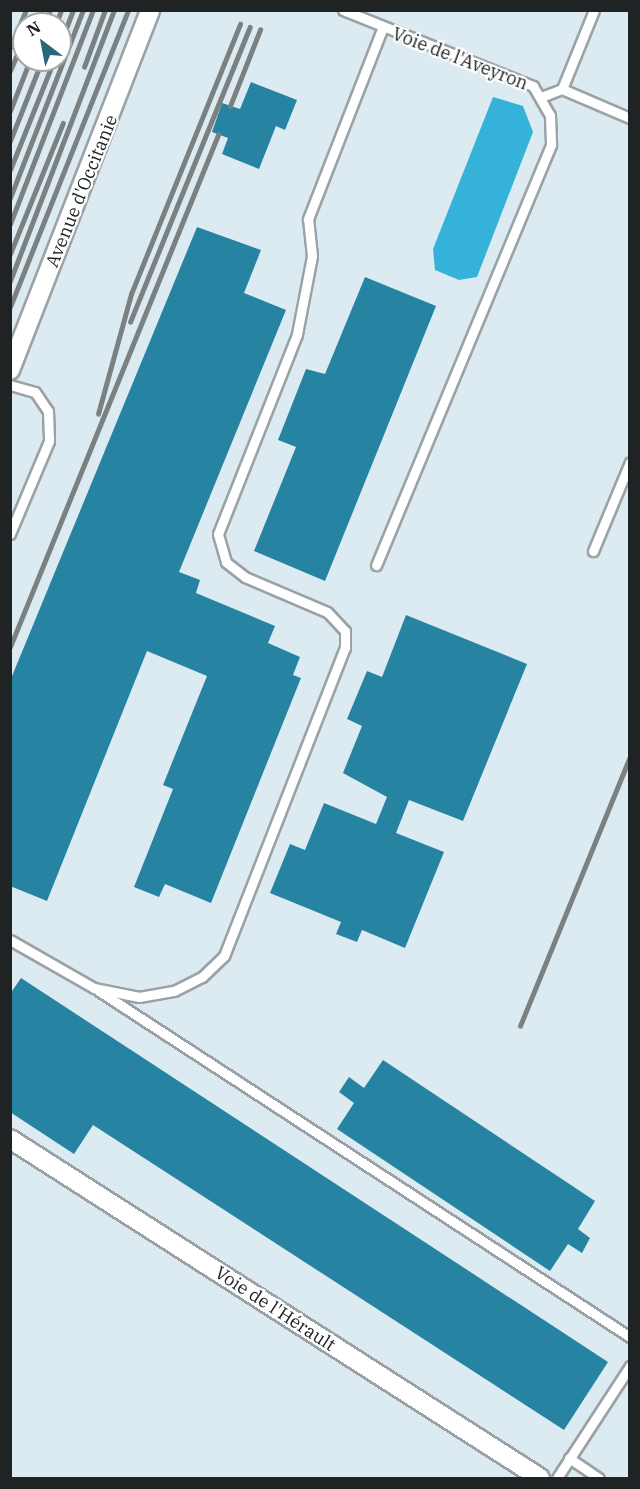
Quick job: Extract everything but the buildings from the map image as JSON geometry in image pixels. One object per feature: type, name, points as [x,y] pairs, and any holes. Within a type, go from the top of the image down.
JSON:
[{"type":"street","name":"Avenue d'Occitanie","points":[[10,370],[150,10]]},
{"type":"street","name":"Voie de l'Hérault","points":[[10,1139],[540,1479]]},
{"type":"lane","name":"Voie de l'Aveyron","points":[[342,10],[382,29],[533,86],[541,97],[562,89]]},
{"type":"lane","points":[[594,10],[562,89],[630,118]]},
{"type":"lane","points":[[94,988],[139,997],[174,991],[202,977],[224,956],[345,648],[345,631],[327,612],[245,578],[226,561],[218,534],[297,334],[312,256],[308,219],[382,29]]},
{"type":"lane","points":[[376,565],[551,145],[550,115],[541,97]]},
{"type":"lane","points":[[10,385],[35,392],[48,411],[50,441],[10,534]]},
{"type":"lane","points":[[593,551],[630,462]]},
{"type":"lane","points":[[10,940],[94,988],[630,1337]]},
{"type":"lane","points":[[557,1479],[630,1366]]},
{"type":"lane","points":[[569,1458],[599,1479]]},
{"type":"shaded area","points":[[10,11],[629,11],[629,1478],[11,1478]]},
{"type":"water","points":[[493,97],[523,106],[533,132],[477,277],[459,280],[435,270],[433,249]]},
{"type":"railway","points":[[10,48],[26,10]]},
{"type":"railway","points":[[10,198],[83,10]]},
{"type":"railway","points":[[10,224],[93,10]]},
{"type":"railway","points":[[84,67],[105,10]]},
{"type":"railway","points":[[10,281],[114,10]]},
{"type":"railway","points":[[10,307],[128,10]]},
{"type":"railway","points":[[98,414],[131,294],[240,24]]},
{"type":"railway","points":[[130,322],[250,27]]},
{"type":"railway","points":[[230,106],[260,30]]},
{"type":"railway","points":[[10,71],[12,66]]},
{"type":"railway","points":[[10,111],[25,72]]},
{"type":"railway","points":[[10,141],[37,72]]},
{"type":"railway","points":[[10,170],[49,72]]},
{"type":"railway","points":[[10,254],[63,123]]},
{"type":"railway","points":[[10,647],[218,135]]},
{"type":"railway","points":[[520,1026],[630,756]]}]
